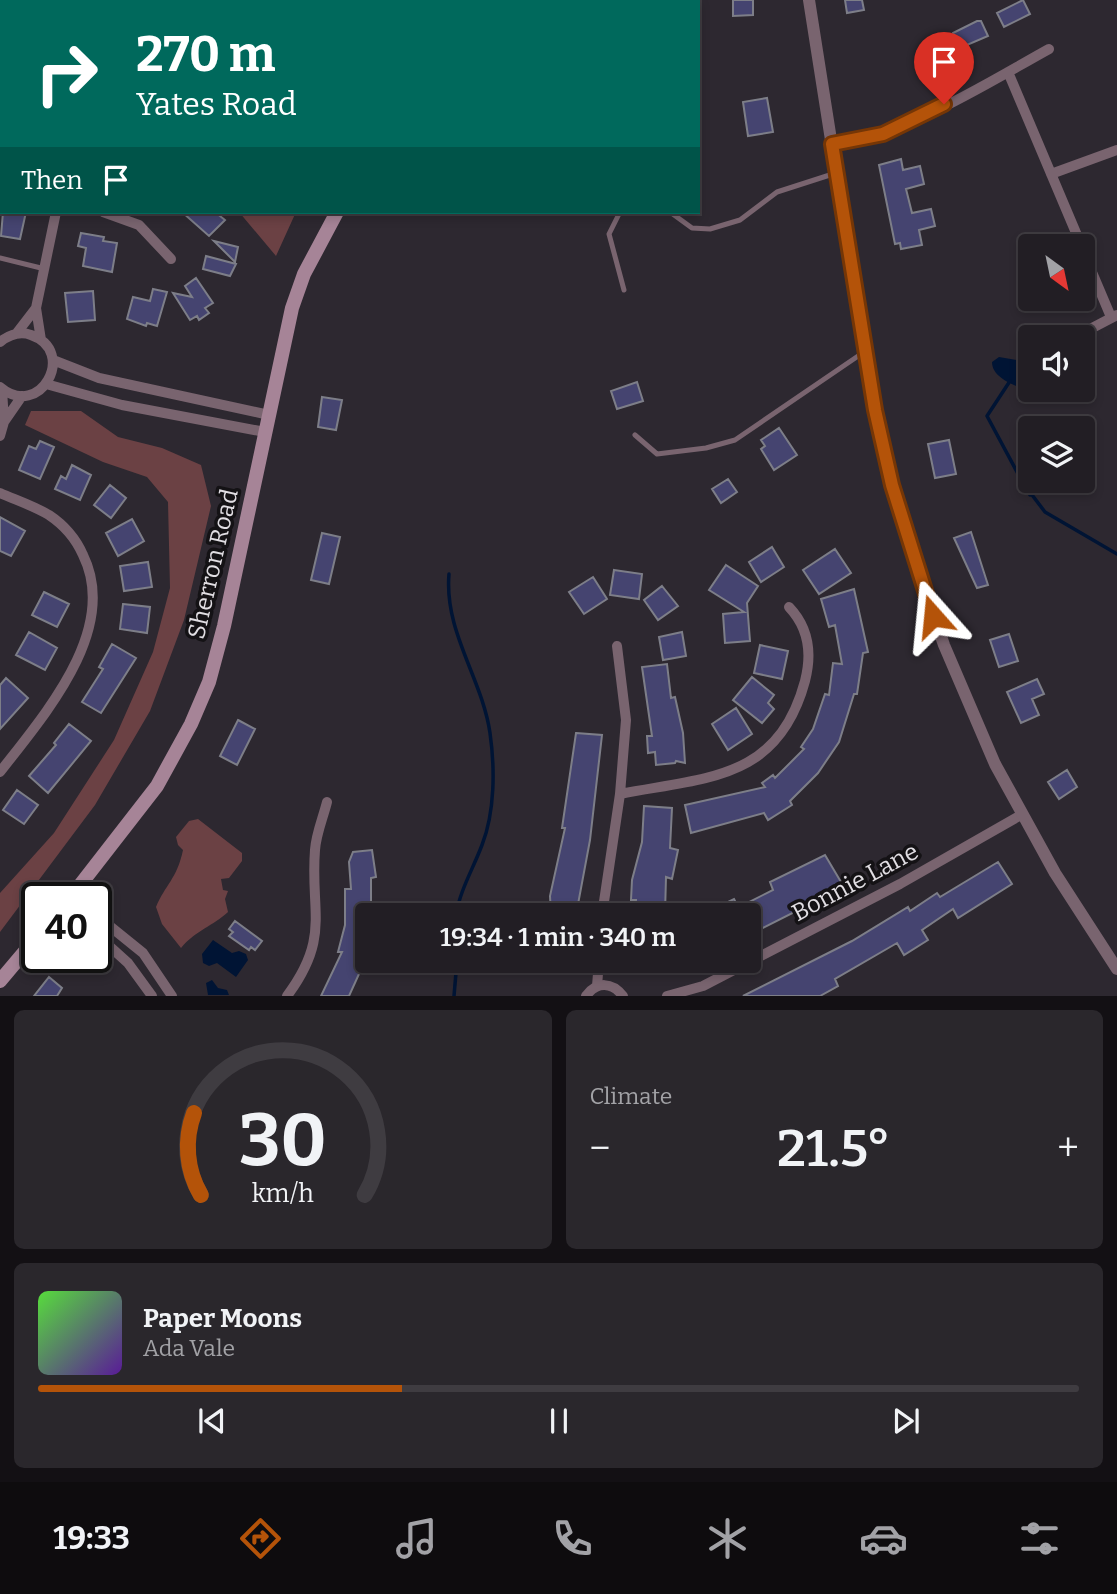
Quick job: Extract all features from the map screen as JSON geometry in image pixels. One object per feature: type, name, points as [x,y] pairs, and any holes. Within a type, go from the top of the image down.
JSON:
[{"type":"main road","name":"Sherron Road","points":[[84,882],[157,786],[191,724],[209,682],[224,626],[292,309],[304,274],[336,214]]},
{"type":"main road","points":[[0,981],[21,956]]},
{"type":"street","points":[[809,0],[864,352],[892,485],[933,616],[982,735],[1021,815],[1117,969]]},
{"type":"street","points":[[832,144],[862,140],[903,126],[1049,49]]},
{"type":"street","points":[[1008,72],[1076,234]]},
{"type":"street","points":[[1051,174],[1117,150]]},
{"type":"street","points":[[0,436],[4,422],[22,396],[40,390],[51,377],[53,360],[41,340],[36,308],[56,214]]},
{"type":"street","points":[[109,214],[139,225],[171,259]]},
{"type":"street","points":[[1095,326],[1114,316],[1096,278]]},
{"type":"street","points":[[0,342],[16,334],[36,308]]},
{"type":"street","points":[[16,334],[41,340]]},
{"type":"street","points":[[53,360],[100,378],[269,415]]},
{"type":"street","points":[[46,384],[122,405],[265,432]]},
{"type":"street","points":[[4,422],[1,388],[22,396]]},
{"type":"street","points":[[0,493],[32,506],[62,525],[89,566],[95,602],[93,620],[65,681],[0,772]]},
{"type":"street","points":[[620,794],[720,775],[754,761],[775,740],[797,709],[810,661],[805,631],[789,607]]},
{"type":"street","points":[[604,903],[620,794],[626,720],[617,646]]},
{"type":"street","points":[[287,996],[306,963],[318,931],[315,849],[327,802]]},
{"type":"street","name":"Bonnie Lane","points":[[667,996],[703,986],[900,884],[1021,815]]},
{"type":"street","points":[[112,928],[143,953],[173,996]]},
{"type":"street","points":[[112,948],[128,963],[152,996]]},
{"type":"street","points":[[597,986],[598,973]]},
{"type":"street","points":[[586,996],[597,986],[611,985],[624,996]]},
{"type":"lane","points":[[673,214],[692,229],[710,229],[740,219],[777,192],[836,173]]},
{"type":"lane","points":[[619,214],[609,234],[624,290]]},
{"type":"lane","points":[[0,258],[45,269]]},
{"type":"lane","points":[[635,435],[657,454],[724,444],[748,432],[864,352]]},
{"type":"shaded area","points":[[241,214],[295,214],[276,256]]},
{"type":"shaded area","points":[[31,411],[81,411],[118,437],[162,448],[201,465],[211,506],[184,620],[150,711],[95,805],[37,882],[21,882],[21,904],[0,932],[0,893],[54,833],[114,740],[153,652],[170,588],[168,502],[147,477],[103,462],[25,425]]},
{"type":"shaded area","points":[[198,819],[242,853],[242,861],[229,878],[221,879],[223,890],[228,891],[225,899],[228,912],[181,948],[162,924],[156,907],[174,875],[183,850],[176,837],[189,821]]},
{"type":"water","points":[[999,357],[1018,360],[1018,386],[998,375],[992,362]]},
{"type":"water","points":[[213,940],[232,953],[239,951],[246,954],[248,960],[236,977],[217,963],[209,966],[203,963],[202,954]]},
{"type":"water","points":[[212,980],[218,988],[227,990],[229,995],[208,995],[206,983]]},
{"type":"building","points":[[733,0],[753,0],[753,15],[733,16]]},
{"type":"building","points":[[845,0],[862,0],[864,10],[847,13]]},
{"type":"building","points":[[1023,0],[1030,14],[1004,27],[997,13]]},
{"type":"building","points":[[981,21],[988,36],[960,48],[953,33]]},
{"type":"building","points":[[767,98],[773,132],[748,136],[743,102]]},
{"type":"building","points":[[901,159],[903,170],[920,166],[924,184],[906,189],[912,213],[931,209],[935,226],[919,230],[922,245],[901,249],[900,243],[895,244],[879,165]]},
{"type":"building","points":[[3,214],[26,214],[20,239],[1,236]]},
{"type":"building","points":[[184,214],[218,214],[225,220],[209,236]]},
{"type":"building","points":[[81,233],[104,237],[103,241],[117,243],[112,272],[83,266],[86,248],[78,246]]},
{"type":"building","points":[[214,241],[238,247],[235,262]]},
{"type":"building","points":[[206,256],[236,264],[230,276],[203,269]]},
{"type":"building","points":[[196,278],[213,303],[205,308],[209,313],[199,320],[197,316],[190,320],[173,293],[192,297],[185,286]]},
{"type":"building","points":[[153,289],[167,292],[157,326],[147,323],[146,326],[127,319],[133,297],[150,301]]},
{"type":"building","points":[[93,291],[95,320],[68,322],[65,293]]},
{"type":"building","points":[[637,382],[643,401],[617,409],[611,391]]},
{"type":"building","points":[[322,397],[342,400],[336,430],[318,427]]},
{"type":"building","points":[[779,428],[797,455],[774,470],[761,449],[765,446],[761,440]]},
{"type":"building","points":[[949,440],[956,474],[935,478],[928,444]]},
{"type":"building","points":[[40,441],[54,447],[40,479],[19,470],[29,446],[36,449]]},
{"type":"building","points":[[72,465],[91,475],[80,500],[55,489],[61,476],[66,479]]},
{"type":"building","points":[[728,479],[737,492],[721,503],[712,489]]},
{"type":"building","points":[[110,485],[126,498],[111,518],[94,505]]},
{"type":"building","points":[[0,517],[25,531],[11,556],[0,551]]},
{"type":"building","points":[[132,519],[144,541],[118,556],[106,533]]},
{"type":"building","points":[[971,532],[988,585],[977,588],[954,538]]},
{"type":"building","points":[[322,533],[340,537],[329,584],[311,580]]},
{"type":"building","points":[[772,547],[784,567],[761,582],[749,562]]},
{"type":"building","points":[[835,549],[851,573],[819,594],[803,570]]},
{"type":"building","points":[[148,562],[152,587],[124,591],[120,566]]},
{"type":"building","points":[[726,565],[758,586],[747,603],[750,641],[725,643],[723,614],[744,612],[709,590]]},
{"type":"building","points":[[614,570],[642,574],[639,599],[610,595]]},
{"type":"building","points":[[593,577],[607,599],[584,614],[569,592]]},
{"type":"building","points":[[662,586],[678,606],[658,620],[644,600]]},
{"type":"building","points":[[854,589],[868,652],[863,653],[857,694],[854,694],[839,742],[818,773],[790,801],[792,805],[768,820],[764,813],[691,833],[685,805],[765,787],[762,783],[773,775],[775,778],[804,749],[801,747],[813,729],[825,694],[829,695],[833,663],[842,664],[835,625],[829,627],[821,599]]},
{"type":"building","points":[[44,592],[69,604],[57,627],[32,615]]},
{"type":"building","points":[[123,604],[150,607],[147,633],[120,629]]},
{"type":"building","points":[[29,632],[57,648],[45,670],[16,655]]},
{"type":"building","points":[[682,632],[686,656],[663,660],[659,637]]},
{"type":"building","points":[[1009,634],[1018,661],[999,667],[990,640]]},
{"type":"building","points":[[112,644],[136,658],[101,713],[82,702],[103,669],[99,667]]},
{"type":"building","points":[[760,645],[788,651],[782,679],[754,673]]},
{"type":"building","points":[[667,664],[671,698],[675,697],[683,733],[685,763],[676,761],[656,765],[655,752],[648,753],[647,736],[652,736],[642,667]]},
{"type":"building","points":[[752,677],[774,695],[768,703],[774,709],[762,723],[733,700]]},
{"type":"building","points":[[6,678],[28,698],[0,729],[0,685]]},
{"type":"building","points":[[1037,679],[1044,694],[1032,699],[1039,715],[1021,723],[1007,692]]},
{"type":"building","points":[[736,708],[752,734],[728,750],[712,724]]},
{"type":"building","points":[[238,720],[255,729],[237,765],[220,756]]},
{"type":"building","points":[[69,724],[91,741],[48,793],[29,776],[56,745],[54,743]]},
{"type":"building","points":[[576,733],[602,735],[590,840],[578,903],[550,903],[565,828],[562,828]]},
{"type":"building","points":[[1067,770],[1077,787],[1059,799],[1048,782]]},
{"type":"building","points":[[17,790],[38,805],[24,824],[3,810]]},
{"type":"building","points":[[644,806],[672,808],[670,848],[678,850],[672,879],[666,877],[665,903],[636,903],[636,900],[631,900],[632,880],[642,842]]},
{"type":"building","points":[[372,850],[376,877],[371,878],[371,903],[355,903],[355,973],[359,973],[349,996],[321,996],[342,952],[338,952],[345,925],[345,889],[351,889],[349,862],[353,852]]},
{"type":"building","points":[[825,855],[844,887],[761,929],[761,903],[749,902],[773,890],[770,882]]},
{"type":"building","points":[[998,862],[1012,884],[958,918],[953,909],[922,930],[928,940],[904,955],[897,943],[835,979],[838,986],[820,996],[743,996],[852,941],[908,907],[910,911],[937,893],[940,897]]},
{"type":"building","points":[[235,921],[262,941],[255,950],[251,947],[249,950],[229,936],[233,932],[229,929]]},
{"type":"building","points":[[49,977],[62,988],[57,996],[34,996]]},
{"type":"waterway","points":[[1010,381],[987,416],[1023,483],[1045,512],[1117,554]]},
{"type":"waterway","points":[[449,574],[452,616],[486,713],[492,747],[493,775],[492,804],[486,832],[459,903]]},
{"type":"waterway","points":[[454,996],[456,973]]},
{"type":"route","points":[[933,616],[892,485],[875,410],[857,313],[832,144],[883,134],[944,104]]}]
